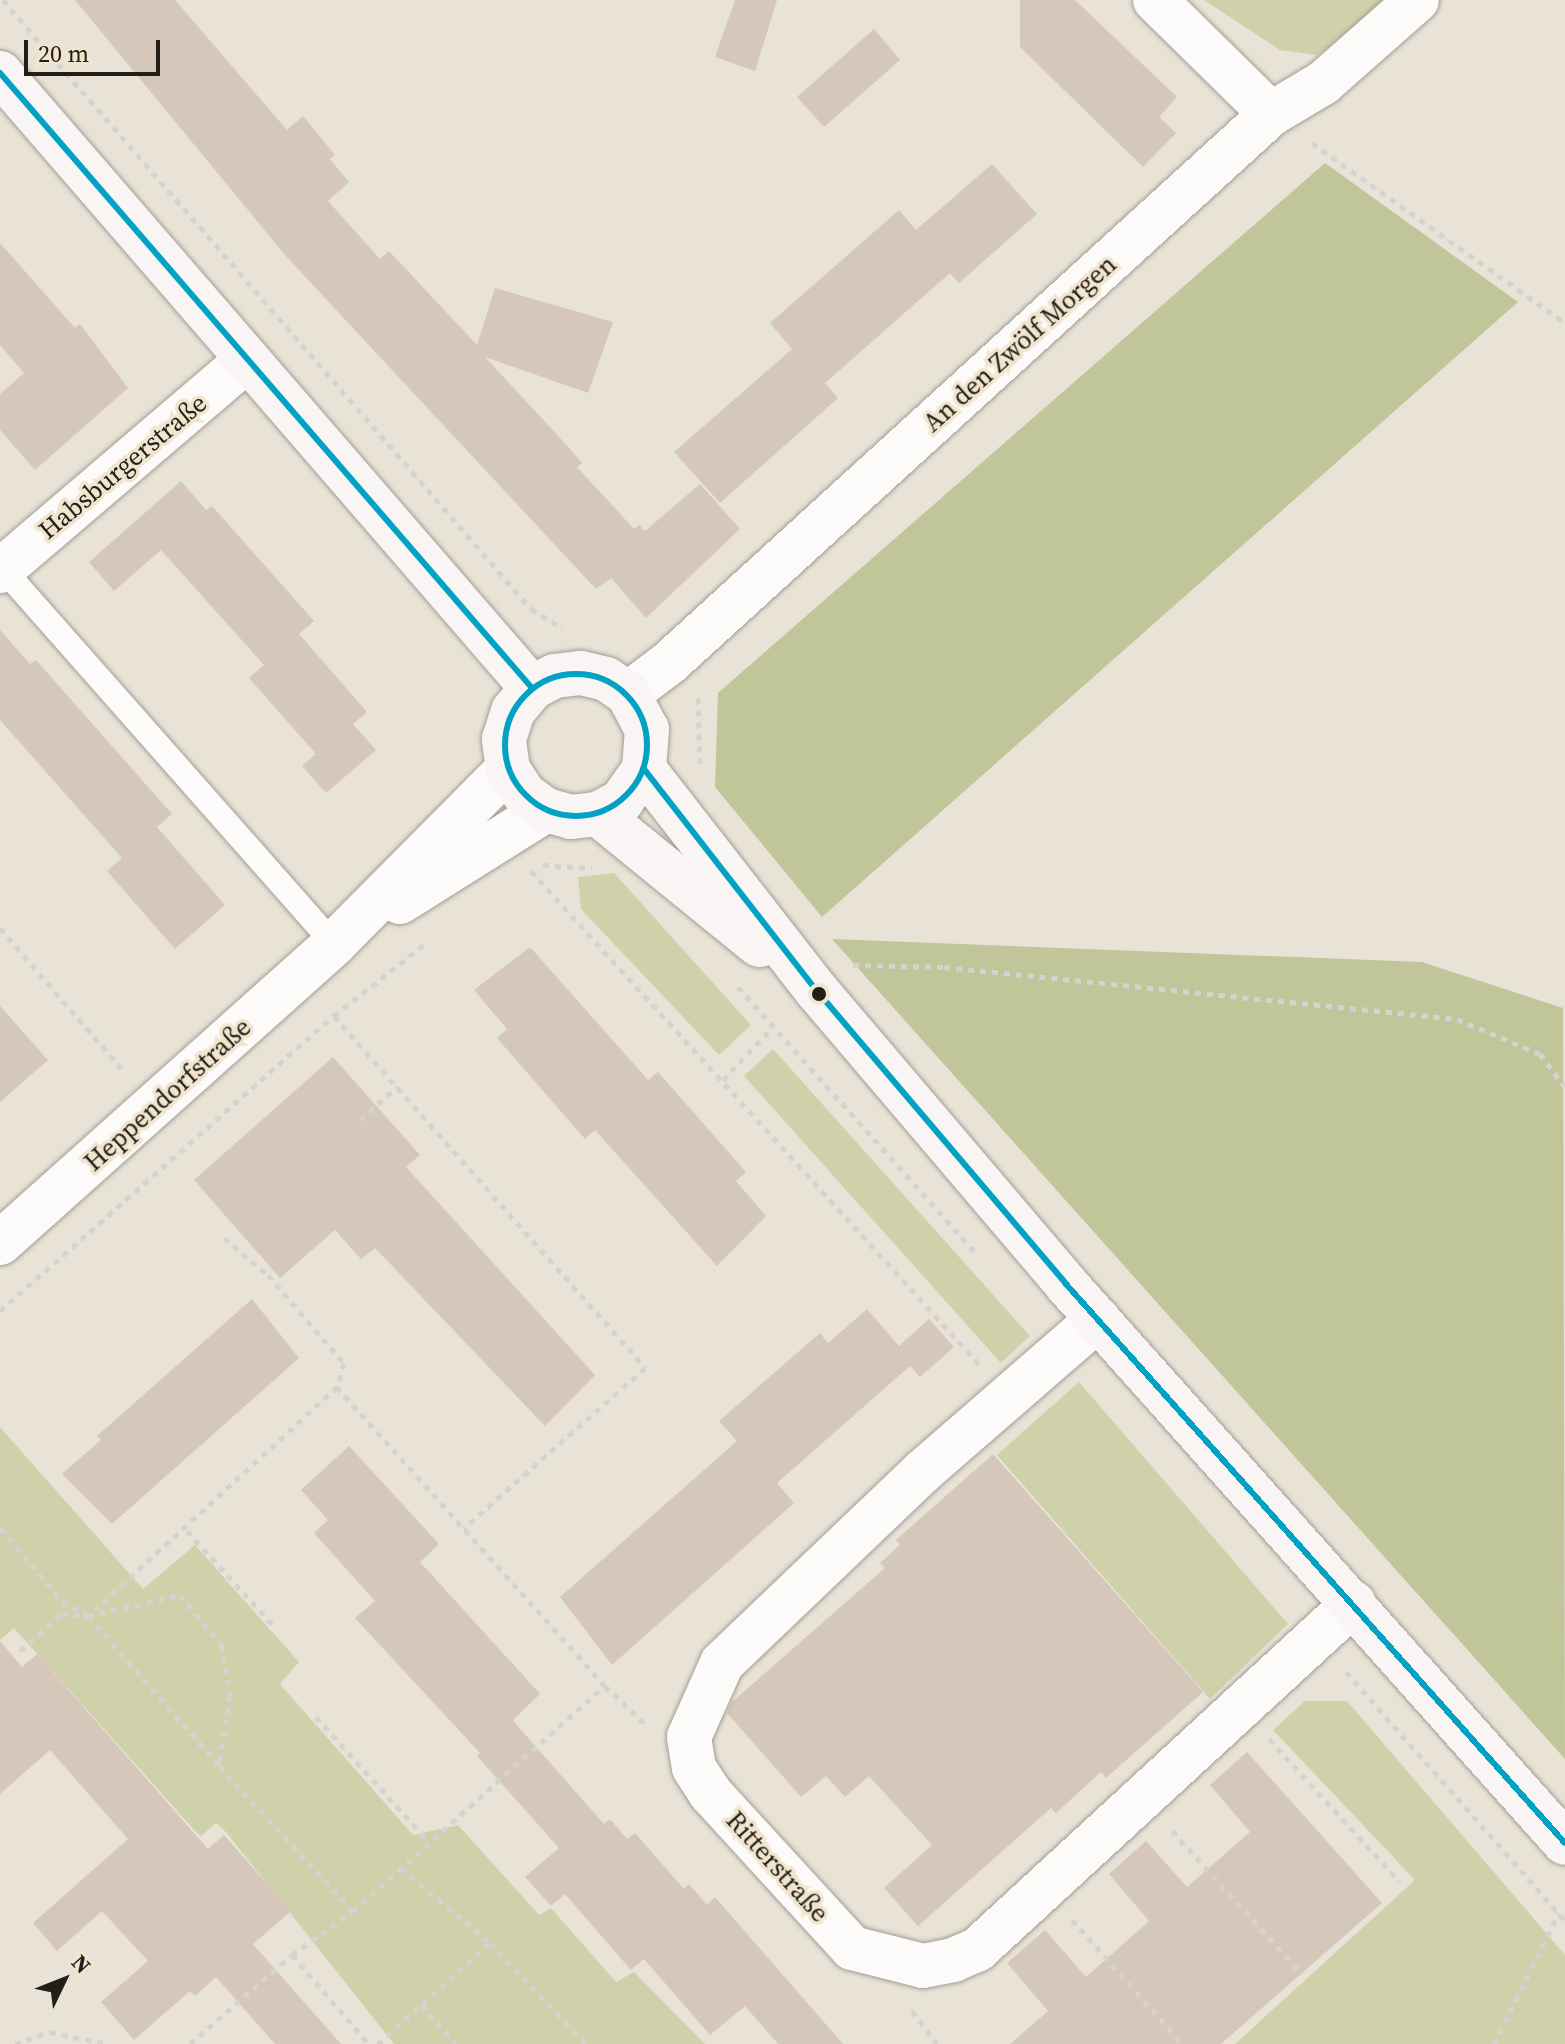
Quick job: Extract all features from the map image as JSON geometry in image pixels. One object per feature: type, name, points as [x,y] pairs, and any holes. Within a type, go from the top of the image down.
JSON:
[{"type":"main road","points":[[0,73],[245,362],[532,688]]},
{"type":"main road","points":[[581,673],[606,679],[628,694],[647,729],[644,769],[622,801],[598,814],[571,817],[546,810],[524,794],[508,769],[504,739],[513,711],[532,688],[555,676],[581,673]]},
{"type":"main road","points":[[644,769],[817,991],[1098,1319],[1565,1843]]},
{"type":"main road","points":[[598,814],[817,991]]},
{"type":"street","points":[[1155,0],[1271,114]]},
{"type":"street","name":"An den Zwölf Morgen","points":[[628,694],[681,652],[1271,114],[1323,83],[1417,0]]},
{"type":"street","name":"Habsburgerstraße","points":[[1,570],[245,362]]},
{"type":"street","name":"Heppendorfstraße","points":[[0,1243],[155,1108],[334,944],[508,769]]},
{"type":"street","name":"Heppendorfstraße","points":[[334,944],[546,810]]},
{"type":"street","name":"Ritterstraße","points":[[1098,1319],[923,1471],[722,1663],[689,1737],[694,1768],[711,1794],[852,1948],[923,1966],[953,1960],[977,1950],[1354,1603]]},
{"type":"lane","points":[[1,570],[334,944]]},
{"type":"path","points":[[3,0],[531,609],[576,636]]},
{"type":"path","points":[[1271,114],[1565,323]]},
{"type":"path","points":[[699,696],[697,749],[703,774]]},
{"type":"path","points":[[602,868],[525,865],[982,1366]]},
{"type":"path","points":[[0,928],[155,1108]]},
{"type":"path","points":[[0,1311],[334,1016],[430,940]]},
{"type":"path","points":[[817,991],[853,965],[944,967],[1457,1019],[1540,1054],[1565,1087]]},
{"type":"path","points":[[733,982],[985,1263]]},
{"type":"path","points":[[334,1016],[645,1368],[464,1528]]},
{"type":"path","points":[[723,1080],[773,1027]]},
{"type":"path","points":[[360,1120],[398,1086]]},
{"type":"path","points":[[88,1616],[187,1531],[337,1387],[344,1363],[268,1275],[224,1238]]},
{"type":"path","points":[[337,1387],[605,1686],[647,1726]]},
{"type":"path","points":[[0,1528],[62,1601],[88,1616],[219,1766],[353,1911]]},
{"type":"path","points":[[187,1531],[272,1624]]},
{"type":"path","points":[[20,1651],[62,1614],[88,1616],[180,1595],[221,1644],[230,1696],[219,1766]]},
{"type":"path","points":[[1317,1639],[1565,1920]]},
{"type":"path","points":[[190,2044],[292,1955],[353,1911],[427,1840],[605,1686]]},
{"type":"path","points":[[316,1717],[427,1840]]},
{"type":"path","points":[[1260,1730],[1399,1881]]},
{"type":"path","points":[[1161,1818],[1302,1974]]},
{"type":"path","points":[[401,1868],[490,1943],[586,2044]]},
{"type":"path","points":[[1061,1908],[1183,2044]]},
{"type":"path","points":[[1494,2044],[1559,1913]]},
{"type":"path","points":[[378,2044],[490,1943]]},
{"type":"path","points":[[292,1955],[369,2044]]},
{"type":"path","points":[[421,2005],[456,2044]]},
{"type":"path","points":[[912,2011],[937,2044]]},
{"type":"path","points":[[15,2044],[50,2032],[107,2044]]},
{"type":"green space","points":[[1204,0],[1395,0],[1359,30],[1316,55],[1280,50]]},
{"type":"green space","points":[[1325,163],[1518,302],[822,917],[715,787],[718,693]]},
{"type":"green space","points":[[614,873],[751,1025],[719,1055],[581,909],[578,877]]},
{"type":"green space","points":[[832,939],[1422,962],[1563,1008],[1565,1759]]},
{"type":"green space","points":[[773,1049],[1030,1336],[1001,1363],[744,1076]]},
{"type":"green space","points":[[1079,1382],[1288,1624],[1210,1699],[997,1455]]},
{"type":"green space","points":[[0,1427],[143,1589],[195,1545],[299,1662],[280,1684],[413,1835],[458,1825],[539,1915],[551,1908],[616,1982],[634,1972],[705,2044],[394,2044],[226,1832],[216,1823],[201,1836],[196,1832],[14,1628],[0,1640]]},
{"type":"green space","points":[[1305,1701],[1347,1701],[1565,1955],[1565,2044],[1235,2044],[1415,1880],[1273,1730]]},
{"type":"building","points":[[75,0],[175,0],[287,130],[303,116],[335,155],[330,159],[349,182],[328,201],[380,259],[389,251],[477,345],[495,288],[613,322],[588,393],[485,357],[571,450],[582,463],[577,467],[634,529],[639,525],[645,531],[700,484],[740,529],[646,618],[611,578],[596,589],[285,255]]},
{"type":"building","points":[[735,0],[777,0],[755,71],[715,57]]},
{"type":"building","points":[[1020,0],[1075,0],[1177,97],[1159,117],[1176,133],[1143,167],[1020,47]]},
{"type":"building","points":[[874,29],[900,60],[824,127],[797,97]]},
{"type":"building","points":[[992,164],[1037,214],[959,283],[950,273],[825,383],[838,398],[720,503],[674,452],[792,349],[770,323],[899,210],[916,230]]},
{"type":"building","points":[[0,243],[75,328],[80,324],[128,388],[35,470],[0,430],[0,394],[24,373],[0,345]]},
{"type":"building","points":[[181,481],[206,510],[212,506],[314,621],[299,634],[367,712],[353,724],[376,750],[326,793],[302,766],[316,754],[249,678],[264,665],[161,550],[114,591],[89,562]]},
{"type":"building","points":[[0,630],[30,664],[36,660],[172,814],[157,827],[225,905],[175,949],[107,871],[122,858],[0,720]]},
{"type":"building","points":[[530,947],[648,1080],[658,1072],[746,1172],[736,1181],[766,1216],[717,1266],[595,1130],[585,1139],[497,1038],[507,1029],[474,990]]},
{"type":"building","points":[[0,1006],[48,1060],[0,1102]]},
{"type":"building","points":[[333,1057],[420,1155],[406,1167],[595,1375],[545,1426],[375,1248],[361,1259],[335,1230],[280,1278],[194,1180]]},
{"type":"building","points":[[252,1299],[299,1358],[112,1524],[62,1474],[101,1440],[97,1436]]},
{"type":"building","points":[[867,1309],[899,1346],[929,1319],[954,1347],[920,1377],[910,1366],[777,1483],[794,1503],[612,1665],[560,1597],[737,1441],[719,1421],[820,1333],[828,1343]]},
{"type":"building","points":[[349,1446],[439,1544],[420,1562],[540,1694],[513,1720],[515,1723],[604,1824],[610,1819],[627,1839],[635,1833],[684,1889],[689,1884],[707,1905],[715,1897],[843,2044],[778,2044],[745,2006],[710,2035],[644,1959],[631,1970],[565,1894],[551,1906],[525,1877],[559,1848],[477,1756],[480,1753],[355,1618],[375,1601],[314,1533],[328,1520],[301,1490]]},
{"type":"building","points":[[993,1454],[1203,1692],[1106,1778],[1101,1772],[1056,1813],[1051,1808],[918,1926],[884,1888],[932,1845],[869,1776],[845,1797],[826,1776],[801,1797],[727,1713],[732,1702],[885,1568],[880,1563],[900,1545],[896,1540]]},
{"type":"building","points":[[0,1641],[22,1667],[37,1654],[208,1849],[224,1835],[291,1911],[253,1944],[341,2044],[275,2044],[216,1977],[195,1996],[190,1991],[134,2040],[101,2002],[148,1961],[102,1911],[57,1951],[33,1923],[128,1839],[50,1750],[0,1794]]},
{"type":"building","points":[[1247,1752],[1382,1903],[1221,2044],[1010,2044],[1048,2011],[1007,1963],[1045,1930],[1086,1977],[1149,1921],[1109,1874],[1146,1841],[1187,1887],[1250,1832],[1210,1785]]},
{"type":"transit line","points":[[0,73],[532,688]]},
{"type":"transit line","points":[[576,674],[603,679],[626,695],[642,718],[647,745],[642,772],[626,795],[603,811],[576,816],[549,811],[526,795],[510,772],[505,745],[510,718],[526,695],[549,679],[576,674]]},
{"type":"transit line","points":[[644,769],[817,991],[1066,1284],[1565,1843]]}]
